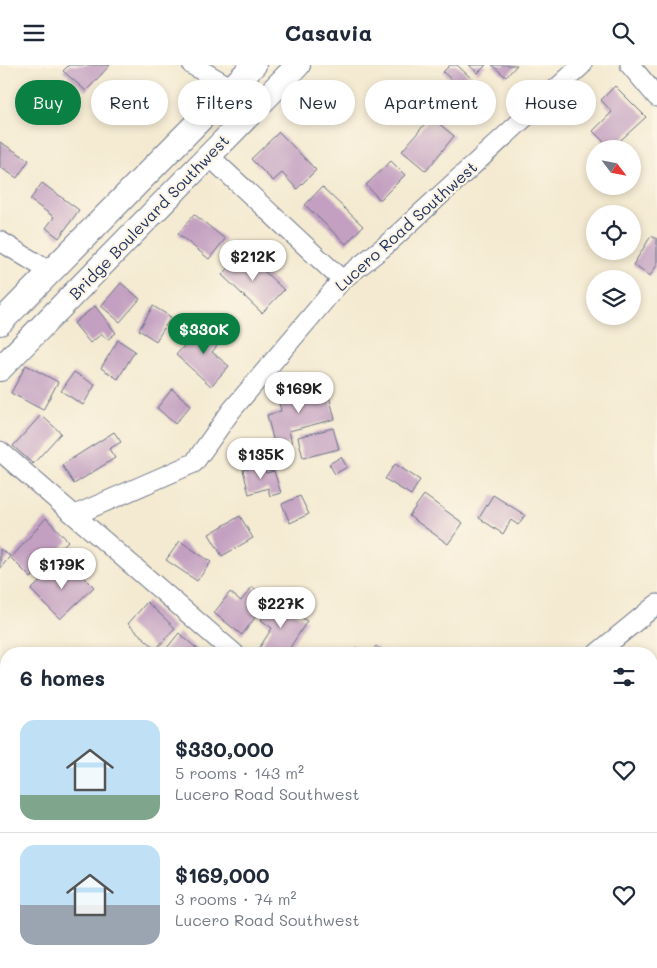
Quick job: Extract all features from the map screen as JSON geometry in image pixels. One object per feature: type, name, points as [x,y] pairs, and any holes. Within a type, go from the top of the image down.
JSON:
[{"type":"main road","name":"Bridge Boulevard Southwest","points":[[240,80],[254,65]]},
{"type":"main road","name":"Bridge Boulevard Southwest","points":[[0,369],[298,65]]},
{"type":"main road","name":"Bridge Boulevard Southwest","points":[[0,323],[49,271],[195,125]]},
{"type":"street","points":[[192,65],[218,80]]},
{"type":"street","name":"Lucero Road Southwest","points":[[75,515],[194,463],[231,411],[342,280],[385,246],[582,65]]},
{"type":"street","points":[[630,65],[657,97]]},
{"type":"street","points":[[209,155],[342,280]]},
{"type":"street","points":[[0,241],[49,271]]},
{"type":"street","points":[[0,451],[75,515],[103,543],[227,647]]},
{"type":"street","points":[[605,647],[657,604]]},
{"type":"building","points":[[69,65],[110,65],[96,80],[91,80],[91,86],[86,91],[81,87],[81,80],[73,80],[63,71]]},
{"type":"building","points":[[450,65],[457,65],[473,80],[452,80],[443,72]]},
{"type":"building","points":[[469,65],[486,65],[478,73]]},
{"type":"building","points":[[492,65],[517,65],[506,77]]},
{"type":"building","points":[[615,86],[646,117],[621,140],[602,140],[593,131],[612,112],[601,100]]},
{"type":"building","points":[[424,125],[441,125],[454,136],[426,171],[402,151]]},
{"type":"building","points":[[279,132],[316,170],[297,189],[282,173],[273,181],[251,159]]},
{"type":"building","points":[[0,142],[29,160],[17,178],[0,167]]},
{"type":"building","points":[[391,161],[405,175],[380,200],[366,185]]},
{"type":"building","points":[[42,183],[79,210],[59,238],[46,228],[54,217],[30,200]]},
{"type":"building","points":[[322,187],[363,226],[346,244],[305,205]]},
{"type":"building","points":[[194,214],[225,239],[209,259],[178,234]]},
{"type":"building","points":[[651,236],[657,239],[657,265],[650,276],[633,265],[636,260],[641,260],[641,252]]},
{"type":"building","points":[[244,252],[284,290],[262,313],[222,275]]},
{"type":"building","points":[[121,283],[140,299],[120,322],[101,306]]},
{"type":"building","points":[[95,306],[116,333],[107,340],[102,334],[90,343],[74,323]]},
{"type":"building","points":[[153,306],[171,317],[156,341],[139,330]]},
{"type":"building","points":[[203,324],[222,340],[212,352],[229,366],[211,386],[176,355]]},
{"type":"building","points":[[118,340],[135,351],[118,379],[101,368]]},
{"type":"building","points":[[26,365],[58,382],[43,410],[11,393]]},
{"type":"building","points":[[74,372],[95,385],[83,405],[61,391]]},
{"type":"building","points":[[307,387],[310,397],[328,392],[335,419],[289,431],[292,443],[275,447],[267,415],[281,411],[277,395]]},
{"type":"building","points":[[172,389],[191,405],[175,424],[157,408]]},
{"type":"building","points":[[41,415],[61,433],[33,464],[13,446]]},
{"type":"building","points":[[333,428],[339,449],[303,458],[298,437]]},
{"type":"building","points":[[114,432],[121,442],[109,449],[115,458],[74,484],[62,465]]},
{"type":"building","points":[[341,457],[347,467],[335,474],[329,464]]},
{"type":"building","points":[[263,464],[266,473],[274,471],[281,493],[270,496],[268,488],[249,494],[243,470]]},
{"type":"building","points":[[395,464],[420,480],[411,495],[385,479]]},
{"type":"building","points":[[424,495],[463,523],[448,544],[409,516]]},
{"type":"building","points":[[493,495],[525,515],[518,525],[511,520],[503,534],[479,518]]},
{"type":"building","points":[[300,496],[309,514],[290,523],[282,504]]},
{"type":"building","points":[[240,516],[253,538],[222,556],[209,534]]},
{"type":"building","points":[[46,518],[68,541],[31,578],[11,558]]},
{"type":"building","points":[[180,541],[211,562],[197,581],[166,560]]},
{"type":"building","points":[[0,549],[10,556],[0,569]]},
{"type":"building","points":[[57,565],[66,574],[74,567],[94,587],[60,619],[31,590]]},
{"type":"building","points":[[252,587],[269,599],[242,635],[214,613],[230,592],[241,601]]},
{"type":"building","points":[[274,599],[307,621],[290,647],[260,647],[272,628],[261,620]]},
{"type":"building","points":[[147,602],[175,628],[158,647],[154,647],[128,624]]},
{"type":"building","points":[[179,633],[195,647],[168,647]]}]
